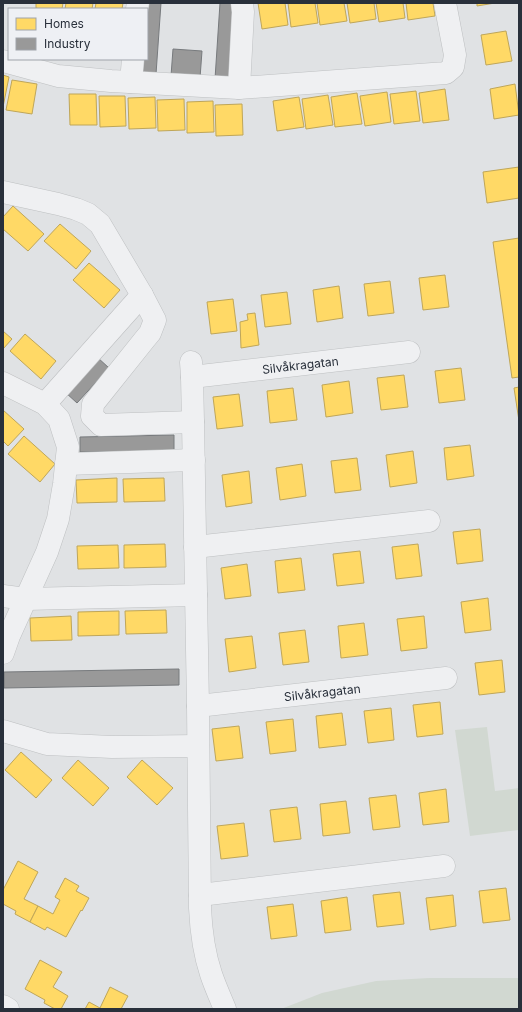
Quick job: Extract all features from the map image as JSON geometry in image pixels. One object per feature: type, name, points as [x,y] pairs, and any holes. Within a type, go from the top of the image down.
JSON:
[{"type":"street","points":[[239,88],[244,12],[242,3]]},
{"type":"street","points":[[3,61],[58,76],[239,88],[446,73],[453,67],[455,55],[445,3]]},
{"type":"street","points":[[131,82],[133,60]]},
{"type":"street","points":[[3,192],[76,208],[88,214],[100,224],[155,320],[150,333],[93,404],[92,416]]},
{"type":"street","points":[[52,412],[142,295]]},
{"type":"street","name":"Silvåkragatan","points":[[225,1009],[211,974],[201,929],[194,460],[191,370],[409,352]]},
{"type":"street","points":[[3,383],[52,412],[92,416],[101,425],[193,422]]},
{"type":"street","points":[[3,653],[9,636],[47,552],[58,519],[68,447],[52,412]]},
{"type":"street","points":[[66,464],[194,460]]},
{"type":"street","points":[[195,547],[429,521]]},
{"type":"street","points":[[3,596],[26,599],[196,595]]},
{"type":"street","name":"Silvåkragatan","points":[[198,706],[446,678]]},
{"type":"street","points":[[3,731],[47,744],[112,747],[198,746]]},
{"type":"street","points":[[200,895],[444,866]]},
{"type":"street","points":[[3,1006],[8,1009]]},
{"type":"shaded area","points":[[487,727],[495,791],[519,788],[519,830],[470,836],[455,730]]},
{"type":"shaded area","points":[[429,978],[519,978],[519,1009],[281,1009],[322,993],[376,981]]},
{"type":"building: Homes","points":[[36,3],[63,3],[62,8],[36,8]]},
{"type":"building: Homes","points":[[66,3],[93,3],[92,8],[65,8]]},
{"type":"building: Homes","points":[[96,3],[123,3],[122,8],[95,8]]},
{"type":"building: Homes","points":[[258,3],[285,3],[288,25],[262,29]]},
{"type":"building: Homes","points":[[288,3],[315,3],[318,23],[291,27]]},
{"type":"building: Homes","points":[[317,3],[344,3],[347,21],[320,25]]},
{"type":"building: Homes","points":[[347,3],[374,3],[376,19],[350,23]]},
{"type":"building: Homes","points":[[376,3],[403,3],[405,18],[379,22]]},
{"type":"building: Homes","points":[[406,3],[433,3],[435,16],[408,20]]},
{"type":"building: Homes","points":[[477,3],[495,3],[477,6]]},
{"type":"building: Homes","points":[[506,31],[512,61],[486,65],[481,35]]},
{"type":"building: Homes","points":[[3,75],[9,77],[3,107]]},
{"type":"building: Homes","points":[[12,80],[37,84],[32,114],[6,110]]},
{"type":"building: Homes","points":[[515,84],[519,115],[494,119],[490,89]]},
{"type":"building: Homes","points":[[445,89],[449,120],[423,123],[419,93]]},
{"type":"building: Homes","points":[[416,91],[420,121],[394,124],[390,94]]},
{"type":"building: Homes","points":[[387,92],[391,122],[365,126],[360,96]]},
{"type":"building: Homes","points":[[357,93],[362,124],[335,127],[331,97]]},
{"type":"building: Homes","points":[[69,94],[96,94],[97,125],[70,125]]},
{"type":"building: Homes","points":[[328,95],[333,125],[306,129],[302,99]]},
{"type":"building: Homes","points":[[99,96],[125,96],[126,126],[100,127]]},
{"type":"building: Homes","points":[[155,97],[156,128],[129,129],[128,98]]},
{"type":"building: Homes","points":[[299,97],[304,127],[277,131],[273,101]]},
{"type":"building: Homes","points":[[184,99],[185,130],[158,131],[157,100]]},
{"type":"building: Homes","points":[[213,101],[214,132],[187,133],[187,102]]},
{"type":"building: Homes","points":[[242,104],[243,135],[216,136],[215,105]]},
{"type":"building: Homes","points":[[519,167],[519,198],[487,203],[483,172]]},
{"type":"building: Homes","points":[[13,206],[44,234],[28,251],[3,229],[3,217]]},
{"type":"building: Homes","points":[[60,224],[91,251],[76,269],[44,241]]},
{"type":"building: Homes","points":[[519,238],[519,377],[512,378],[493,242]]},
{"type":"building: Homes","points":[[89,263],[120,290],[104,308],[73,280]]},
{"type":"building: Homes","points":[[445,275],[449,307],[423,310],[419,278]]},
{"type":"building: Homes","points":[[390,281],[394,313],[368,316],[364,284]]},
{"type":"building: Homes","points":[[339,286],[343,318],[317,322],[313,290]]},
{"type":"building: Homes","points":[[287,292],[291,324],[265,327],[261,295]]},
{"type":"building: Homes","points":[[233,299],[237,331],[211,334],[207,302]]},
{"type":"building: Homes","points":[[255,313],[259,345],[241,348],[240,322],[248,320],[247,314]]},
{"type":"building: Homes","points":[[3,331],[12,339],[3,349]]},
{"type":"building: Homes","points":[[25,334],[56,361],[41,379],[10,351]]},
{"type":"building: Homes","points":[[461,368],[465,400],[439,403],[435,371]]},
{"type":"building: Homes","points":[[404,375],[408,407],[381,410],[377,378]]},
{"type":"building: Homes","points":[[349,381],[353,413],[326,417],[322,385]]},
{"type":"building: Homes","points":[[519,387],[519,421],[514,388]]},
{"type":"building: Homes","points":[[293,388],[297,420],[270,423],[267,391]]},
{"type":"building: Homes","points":[[239,394],[243,426],[217,429],[213,397]]},
{"type":"building: Homes","points":[[3,410],[24,429],[8,446],[3,441]]},
{"type":"building: Homes","points":[[24,436],[55,464],[40,482],[8,454]]},
{"type":"building: Homes","points":[[470,445],[474,476],[447,480],[444,448]]},
{"type":"building: Homes","points":[[413,451],[417,483],[390,487],[386,455]]},
{"type":"building: Homes","points":[[357,458],[361,490],[335,493],[331,461]]},
{"type":"building: Homes","points":[[302,464],[306,496],[280,500],[276,468]]},
{"type":"building: Homes","points":[[249,471],[252,503],[226,507],[222,475]]},
{"type":"building: Homes","points":[[117,478],[117,502],[77,503],[76,480]]},
{"type":"building: Homes","points":[[164,478],[165,501],[124,502],[123,479]]},
{"type":"building: Homes","points":[[480,529],[483,561],[457,564],[453,532]]},
{"type":"building: Homes","points":[[165,544],[166,567],[124,568],[124,545]]},
{"type":"building: Homes","points":[[418,544],[422,576],[396,579],[392,547]]},
{"type":"building: Homes","points":[[118,545],[119,568],[78,569],[77,546]]},
{"type":"building: Homes","points":[[360,551],[364,583],[337,586],[333,554]]},
{"type":"building: Homes","points":[[301,558],[305,590],[278,593],[275,561]]},
{"type":"building: Homes","points":[[247,564],[251,596],[225,599],[221,568]]},
{"type":"building: Homes","points":[[488,598],[491,630],[465,633],[461,602]]},
{"type":"building: Homes","points":[[166,610],[167,633],[126,634],[125,611]]},
{"type":"building: Homes","points":[[119,611],[119,635],[78,636],[78,612]]},
{"type":"building: Homes","points":[[71,616],[72,640],[31,641],[30,618]]},
{"type":"building: Homes","points":[[424,616],[427,648],[401,651],[397,619]]},
{"type":"building: Homes","points":[[364,623],[368,655],[341,658],[338,626]]},
{"type":"building: Homes","points":[[305,630],[309,662],[283,665],[279,633]]},
{"type":"building: Homes","points":[[252,636],[256,668],[229,672],[225,639]]},
{"type":"building: Homes","points":[[502,660],[505,692],[479,695],[475,663]]},
{"type":"building: Homes","points":[[440,702],[443,734],[417,737],[413,705]]},
{"type":"building: Homes","points":[[391,708],[394,740],[368,743],[364,711]]},
{"type":"building: Homes","points":[[342,713],[346,745],[319,748],[316,716]]},
{"type":"building: Homes","points":[[293,719],[296,751],[270,754],[266,722]]},
{"type":"building: Homes","points":[[239,726],[243,758],[216,761],[212,729]]},
{"type":"building: Homes","points":[[21,752],[52,780],[36,798],[5,770]]},
{"type":"building: Homes","points":[[78,760],[109,788],[93,806],[62,778]]},
{"type":"building: Homes","points":[[142,760],[173,788],[157,805],[127,777]]},
{"type":"building: Homes","points":[[446,789],[449,822],[423,825],[419,793]]},
{"type":"building: Homes","points":[[396,795],[400,827],[373,830],[369,798]]},
{"type":"building: Homes","points":[[346,801],[350,833],[323,836],[320,804]]},
{"type":"building: Homes","points":[[297,807],[301,839],[274,842],[270,810]]},
{"type":"building: Homes","points":[[244,823],[248,856],[221,859],[217,826]]},
{"type":"building: Homes","points":[[18,861],[38,872],[24,899],[38,906],[30,922],[15,914],[16,911],[3,904],[3,890]]},
{"type":"building: Homes","points":[[65,878],[79,886],[76,891],[89,898],[66,937],[47,927],[45,930],[30,922],[38,906],[53,914],[60,900],[55,897]]},
{"type":"building: Homes","points":[[506,888],[510,920],[483,923],[479,891]]},
{"type":"building: Homes","points":[[400,892],[404,924],[377,927],[373,895]]},
{"type":"building: Homes","points":[[453,895],[456,926],[430,930],[426,898]]},
{"type":"building: Homes","points":[[347,897],[351,930],[325,933],[321,901]]},
{"type":"building: Homes","points":[[293,904],[297,936],[271,939],[267,907]]},
{"type":"building: Homes","points":[[40,960],[62,972],[53,987],[68,996],[61,1009],[55,1009],[44,1003],[45,1000],[25,989]]},
{"type":"building: Homes","points":[[110,987],[128,996],[121,1009],[85,1009],[89,1002],[100,1008]]},
{"type":"building: Industry","points":[[144,3],[161,3],[156,74],[139,73],[140,60],[148,60],[148,8]]},
{"type":"building: Industry","points":[[220,3],[236,3],[231,80],[215,79]]},
{"type":"building: Industry","points":[[173,49],[202,51],[200,78],[171,76]]},
{"type":"building: Industry","points":[[97,357],[109,368],[77,403],[65,392]]},
{"type":"building: Industry","points":[[174,435],[174,451],[80,452],[80,437]]},
{"type":"building: Industry","points":[[179,669],[179,685],[4,688],[4,672]]}]
